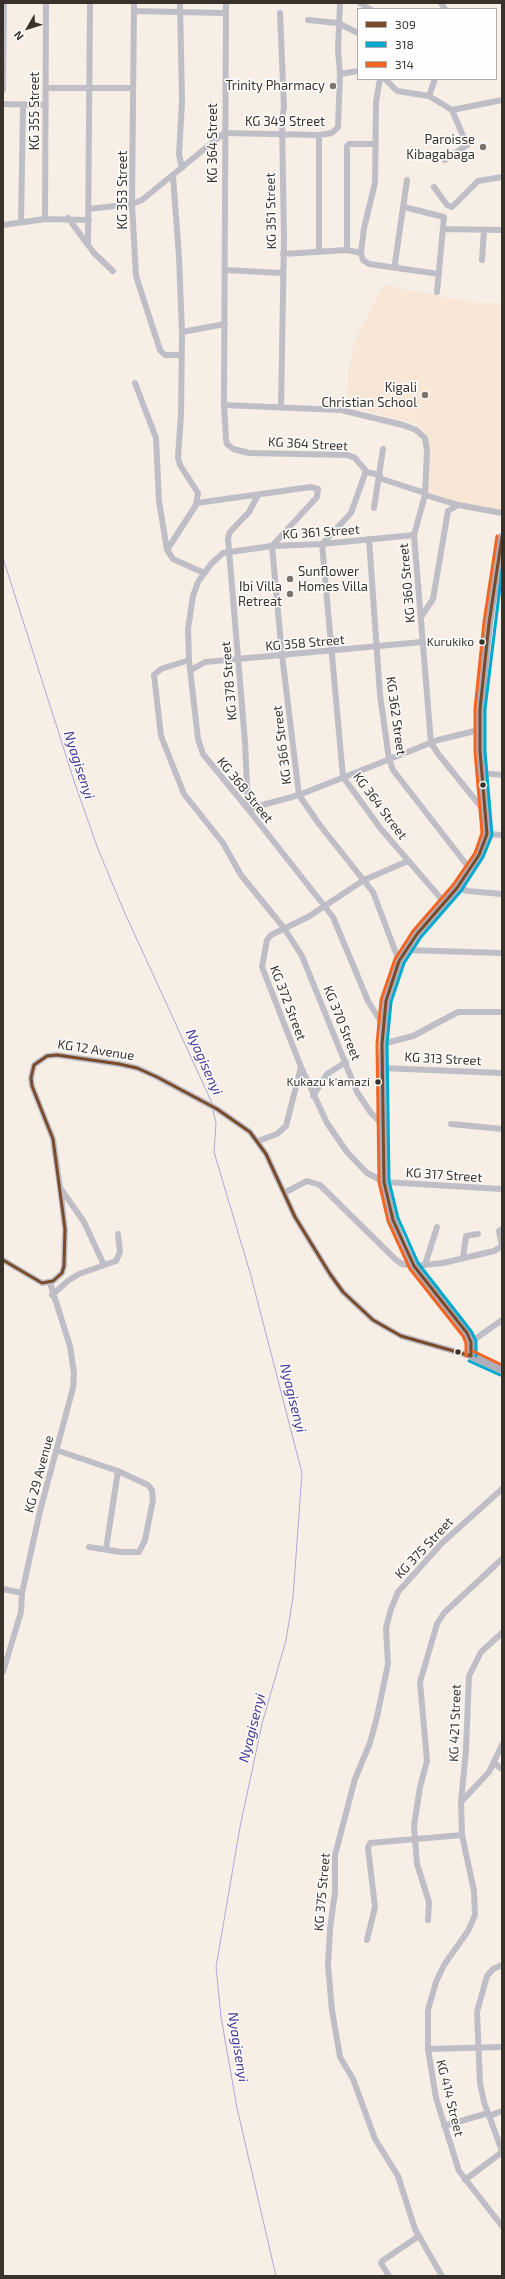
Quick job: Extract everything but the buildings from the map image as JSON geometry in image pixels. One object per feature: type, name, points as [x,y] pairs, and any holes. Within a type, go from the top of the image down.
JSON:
[{"type":"main road","points":[[471,1356],[472,1342],[461,1325],[414,1266],[393,1220],[384,1182],[382,1044],[388,988],[399,961],[405,950],[457,888],[479,855],[487,834],[487,814],[479,730],[480,709],[498,592],[502,537]]},
{"type":"main road","name":"KG 12 Avenue","points":[[471,1356],[502,1370]]},
{"type":"street","points":[[3,90],[4,3]]},
{"type":"street","name":"KG 355 Street","points":[[45,219],[46,3]]},
{"type":"street","points":[[88,243],[90,3]]},
{"type":"street","name":"KG 353 Street","points":[[134,3],[132,204],[136,276],[145,310],[162,353],[165,355],[181,355]]},
{"type":"street","points":[[180,3],[182,108],[179,154],[182,168]]},
{"type":"street","name":"KG 364 Street","points":[[226,3],[224,13],[224,405],[226,439],[233,448],[248,453],[342,454],[355,458],[366,472]]},
{"type":"street","name":"KG 349 Street","points":[[224,133],[332,134],[338,127],[340,74],[338,23],[340,3]]},
{"type":"street","points":[[134,11],[224,13]]},
{"type":"street","name":"KG 351 Street","points":[[280,13],[284,107],[282,134],[283,254],[281,408]]},
{"type":"street","points":[[308,20],[338,23],[357,32]]},
{"type":"street","points":[[340,74],[357,71]]},
{"type":"street","points":[[380,80],[376,102],[375,183],[364,228],[362,253],[364,260],[369,264],[439,274]]},
{"type":"street","points":[[386,80],[397,91],[429,96],[452,110],[467,145],[445,160]]},
{"type":"street","points":[[429,96],[433,80]]},
{"type":"street","points":[[46,88],[133,88]]},
{"type":"street","points":[[452,110],[502,100]]},
{"type":"street","points":[[3,104],[46,105]]},
{"type":"street","points":[[21,222],[23,109]]},
{"type":"street","points":[[89,209],[132,204],[142,200],[224,133]]},
{"type":"street","points":[[319,135],[319,252]]},
{"type":"street","points":[[347,250],[347,146],[350,144],[376,144]]},
{"type":"street","points":[[167,550],[197,503],[197,490],[180,465],[178,457],[181,416],[182,332],[179,257],[173,176]]},
{"type":"street","points":[[434,187],[447,205],[452,207],[455,206],[478,181],[502,177]]},
{"type":"street","points":[[397,268],[395,263],[407,180]]},
{"type":"street","points":[[404,207],[441,215],[444,219],[437,292]]},
{"type":"street","points":[[3,225],[45,219],[68,218],[89,220]]},
{"type":"street","points":[[68,218],[94,253],[113,271]]},
{"type":"street","points":[[444,229],[502,230]]},
{"type":"street","points":[[482,260],[484,230]]},
{"type":"street","points":[[283,254],[347,250],[362,253]]},
{"type":"street","points":[[225,270],[282,273]]},
{"type":"street","points":[[182,332],[225,324]]},
{"type":"street","points":[[135,383],[156,438],[159,501],[167,550],[173,559],[204,573]]},
{"type":"street","name":"KG 360 Street","points":[[224,405],[341,410],[358,413],[403,425],[420,433],[427,441],[425,494],[414,535],[431,743]]},
{"type":"street","points":[[374,508],[383,449]]},
{"type":"street","points":[[322,544],[352,514],[366,472],[458,505],[502,513]]},
{"type":"street","points":[[197,503],[316,487],[319,491],[312,503],[272,546]]},
{"type":"street","name":"KG 378 Street","points":[[248,809],[245,742],[228,534],[249,512],[258,495]]},
{"type":"street","points":[[421,617],[433,599],[448,511],[458,505]]},
{"type":"street","name":"KG 361 Street","points":[[229,552],[272,546],[322,544],[414,535]]},
{"type":"street","name":"KG 362 Street","points":[[369,539],[376,648],[383,722],[389,759],[393,770],[470,869]]},
{"type":"street","name":"KG 364 Street","points":[[322,544],[343,777],[355,796],[408,861],[444,902]]},
{"type":"street","name":"KG 366 Street","points":[[272,546],[282,655],[299,795],[319,824],[373,892],[399,961]]},
{"type":"street","name":"KG 368 Street","points":[[229,552],[223,553],[217,557],[198,582],[193,596],[188,629],[189,660],[200,749],[207,762],[248,809],[324,905],[338,928],[368,1001],[383,1025]]},
{"type":"street","name":"KG 358 Street","points":[[191,670],[205,662],[376,648],[422,642]]},
{"type":"street","name":"KG 370 Street","points":[[189,660],[161,669],[154,675],[162,741],[186,796],[223,843],[249,887],[284,928],[306,961],[364,1105],[382,1124]]},
{"type":"street","points":[[248,809],[299,795],[431,743],[479,730]]},
{"type":"street","points":[[431,743],[487,814]]},
{"type":"street","points":[[482,773],[502,775]]},
{"type":"street","points":[[487,834],[502,835]]},
{"type":"street","name":"KG 372 Street","points":[[384,1182],[367,1173],[347,1152],[327,1123],[313,1096],[262,967],[263,952],[269,937],[308,917],[364,880],[408,861]]},
{"type":"street","points":[[457,888],[468,891],[502,894]]},
{"type":"street","points":[[405,950],[502,953]]},
{"type":"street","points":[[382,1044],[413,1036],[458,1012],[502,1012]]},
{"type":"street","name":"KG 12 Avenue","points":[[50,1283],[62,1273],[66,1251],[60,1188],[53,1140],[31,1078],[34,1065],[42,1059],[57,1054],[137,1068],[205,1103],[240,1124],[258,1141],[304,1233],[343,1292],[368,1316],[387,1329],[401,1336],[471,1356]]},
{"type":"street","points":[[313,1096],[327,1074],[346,1062]]},
{"type":"street","points":[[258,1141],[277,1134],[286,1126],[301,1067]]},
{"type":"street","name":"KG 313 Street","points":[[382,1068],[502,1073]]},
{"type":"street","points":[[451,1124],[502,1129]]},
{"type":"street","points":[[284,1193],[307,1181],[320,1185],[395,1259],[402,1264],[414,1266],[463,1258],[499,1249],[502,1246],[499,1231],[502,1229]]},
{"type":"street","name":"KG 317 Street","points":[[384,1182],[502,1189]]},
{"type":"street","points":[[60,1188],[84,1222],[104,1265]]},
{"type":"street","points":[[426,1265],[437,1227]]},
{"type":"street","points":[[52,1295],[69,1280],[116,1261],[120,1256],[118,1234]]},
{"type":"street","points":[[463,1258],[466,1236],[478,1234]]},
{"type":"street","points":[[3,1260],[36,1280],[50,1283]]},
{"type":"street","name":"KG 29 Avenue","points":[[3,1672],[21,1612],[22,1593],[40,1511],[69,1406],[74,1373],[70,1346],[52,1295],[50,1283]]},
{"type":"street","points":[[472,1342],[502,1320]]},
{"type":"street","points":[[56,1450],[118,1471],[148,1485],[152,1490],[153,1500],[142,1548],[135,1553],[89,1547]]},
{"type":"street","points":[[106,1549],[118,1471]]},
{"type":"street","name":"KG 375 Street","points":[[442,2276],[411,2219],[398,2176],[375,2139],[353,2079],[340,2057],[332,2010],[328,1965],[330,1929],[335,1892],[335,1855],[355,1779],[370,1743],[378,1717],[388,1664],[386,1628],[398,1592],[442,1543],[502,1489]]},
{"type":"street","points":[[428,1920],[429,1902],[417,1864],[415,1838],[415,1814],[427,1761],[420,1682],[437,1624],[447,1609],[502,1559]]},
{"type":"street","points":[[3,1589],[22,1593]]},
{"type":"street","name":"KG 421 Street","points":[[462,1802],[469,1676],[481,1652],[502,1633]]},
{"type":"street","points":[[462,1802],[483,1779],[494,1763],[502,1746]]},
{"type":"street","points":[[494,1763],[502,1768]]},
{"type":"street","name":"KG 414 Street","points":[[462,1802],[462,1835],[474,1891],[475,1915],[468,1931],[444,1964],[436,1982],[428,2010],[428,2048],[433,2083],[444,2126],[459,2170],[465,2180],[502,2226]]},
{"type":"street","points":[[367,1940],[375,1902],[368,1844],[372,1841],[462,1835]]},
{"type":"street","points":[[465,2180],[502,2152],[488,2114],[480,2083],[477,2047],[478,2003],[490,1972],[502,1965]]},
{"type":"street","points":[[428,2048],[502,2047]]},
{"type":"street","points":[[444,2126],[502,2111]]},
{"type":"street","points":[[389,2276],[383,2268],[382,2260],[419,2236]]},
{"type":"shaded area","name":"Kigali Christian School","points":[[384,285],[475,303],[502,303],[502,512],[425,495],[429,441],[427,435],[420,427],[413,423],[359,409],[348,403],[347,382],[354,342]]},
{"type":"waterway","name":"Nyagisenyi","points":[[3,558],[75,784],[98,849],[123,909],[212,1103]]},
{"type":"waterway","name":"Nyagisenyi","points":[[213,1110],[216,1123],[214,1152],[251,1276],[302,1473],[293,1597],[286,1640],[262,1724],[240,1827],[216,1967],[221,2017],[237,2108],[276,2276]]},
{"type":"transit line","name":"314","points":[[466,1356],[466,1343],[463,1336],[410,1269],[388,1221],[379,1182],[377,1044],[381,1000],[395,959],[413,931],[453,885],[475,853],[482,833],[475,751],[475,709],[484,622],[497,536]]},
{"type":"transit line","name":"309","points":[[471,1356],[471,1342],[467,1333],[414,1266],[393,1220],[384,1182],[382,1044],[386,1001],[399,961],[417,934],[457,888],[479,855],[487,834],[480,751],[480,709],[489,623],[502,537]]},
{"type":"transit line","name":"318","points":[[476,1356],[476,1341],[471,1331],[418,1263],[398,1218],[389,1181],[387,1044],[391,1002],[404,963],[421,937],[461,891],[483,857],[492,835],[485,751],[485,709],[502,570]]},
{"type":"transit line","name":"309","points":[[3,1260],[42,1283],[53,1281],[62,1273],[64,1266],[65,1229],[53,1139],[32,1086],[31,1078],[34,1065],[47,1056],[57,1055],[119,1064],[137,1068],[157,1077],[217,1109],[250,1132],[266,1154],[295,1217],[330,1274],[343,1292],[373,1320],[401,1336],[471,1356]]},
{"type":"transit line","name":"314","points":[[473,1351],[502,1365]]},
{"type":"transit line","name":"318","points":[[469,1361],[500,1375]]},
{"type":"place","name":"Trinity Pharmacy","points":[[333,86]]},
{"type":"place","name":"Paroisse Kibagabaga","points":[[483,147]]},
{"type":"place","name":"Kigali Christian School","points":[[425,395]]},
{"type":"place","name":"Sunflower Homes Villa","points":[[290,579]]},
{"type":"place","name":"Ibi Villa Retreat","points":[[290,594]]},
{"type":"place","name":"Kurukiko","points":[[482,642]]},
{"type":"place","name":"Kukazu k'amazi","points":[[378,1082]]}]
